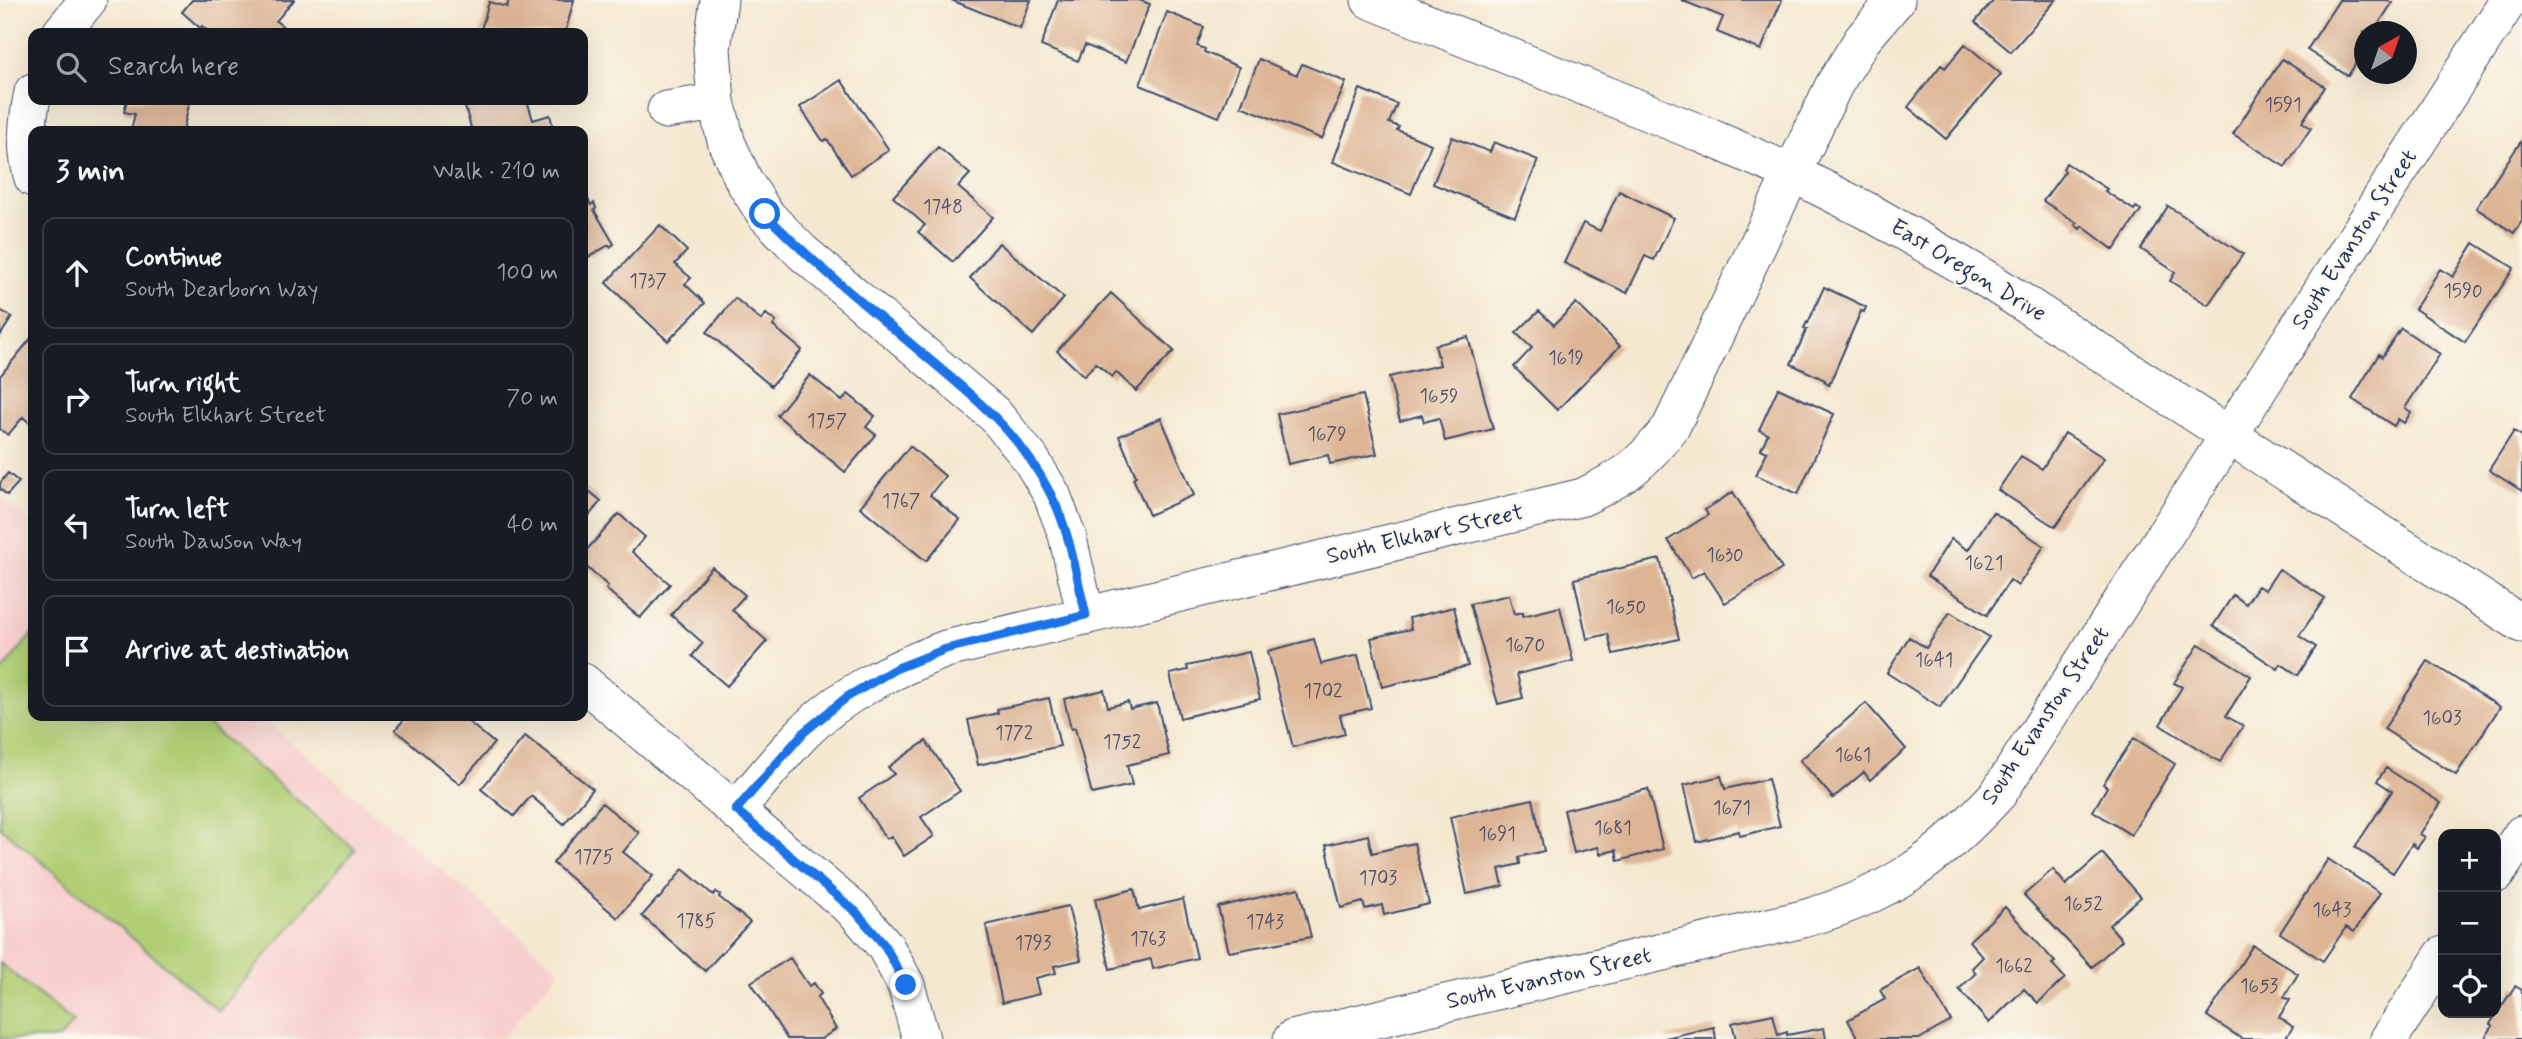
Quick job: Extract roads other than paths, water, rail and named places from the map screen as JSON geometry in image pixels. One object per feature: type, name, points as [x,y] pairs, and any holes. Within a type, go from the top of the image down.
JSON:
[{"type":"street","points":[[65,28],[89,0]]},
{"type":"street","points":[[719,0],[712,49],[716,102],[727,144],[744,181],[765,214],[802,252],[994,414],[1030,457],[1052,495],[1067,535],[1086,615]]},
{"type":"street","name":"East Oregon Drive","points":[[1370,0],[1702,134],[1792,173],[1871,213],[1988,280],[2522,624]]},
{"type":"street","name":"South Elkhart Street","points":[[736,810],[804,732],[847,697],[895,669],[946,649],[1583,498],[1622,478],[1649,455],[1671,427],[1834,85],[1862,40],[1896,0]]},
{"type":"street","name":"South Evanston Street","points":[[1292,1039],[1803,919],[1837,909],[1899,880],[1942,850],[1998,794],[2509,0]]},
{"type":"street","points":[[666,110],[716,102]]},
{"type":"street","points":[[20,159],[30,105]]},
{"type":"street","points":[[588,685],[856,912],[885,946],[906,985],[921,1039]]},
{"type":"street","points":[[2501,866],[2522,834]]},
{"type":"street","points":[[2389,1039],[2438,963]]}]
